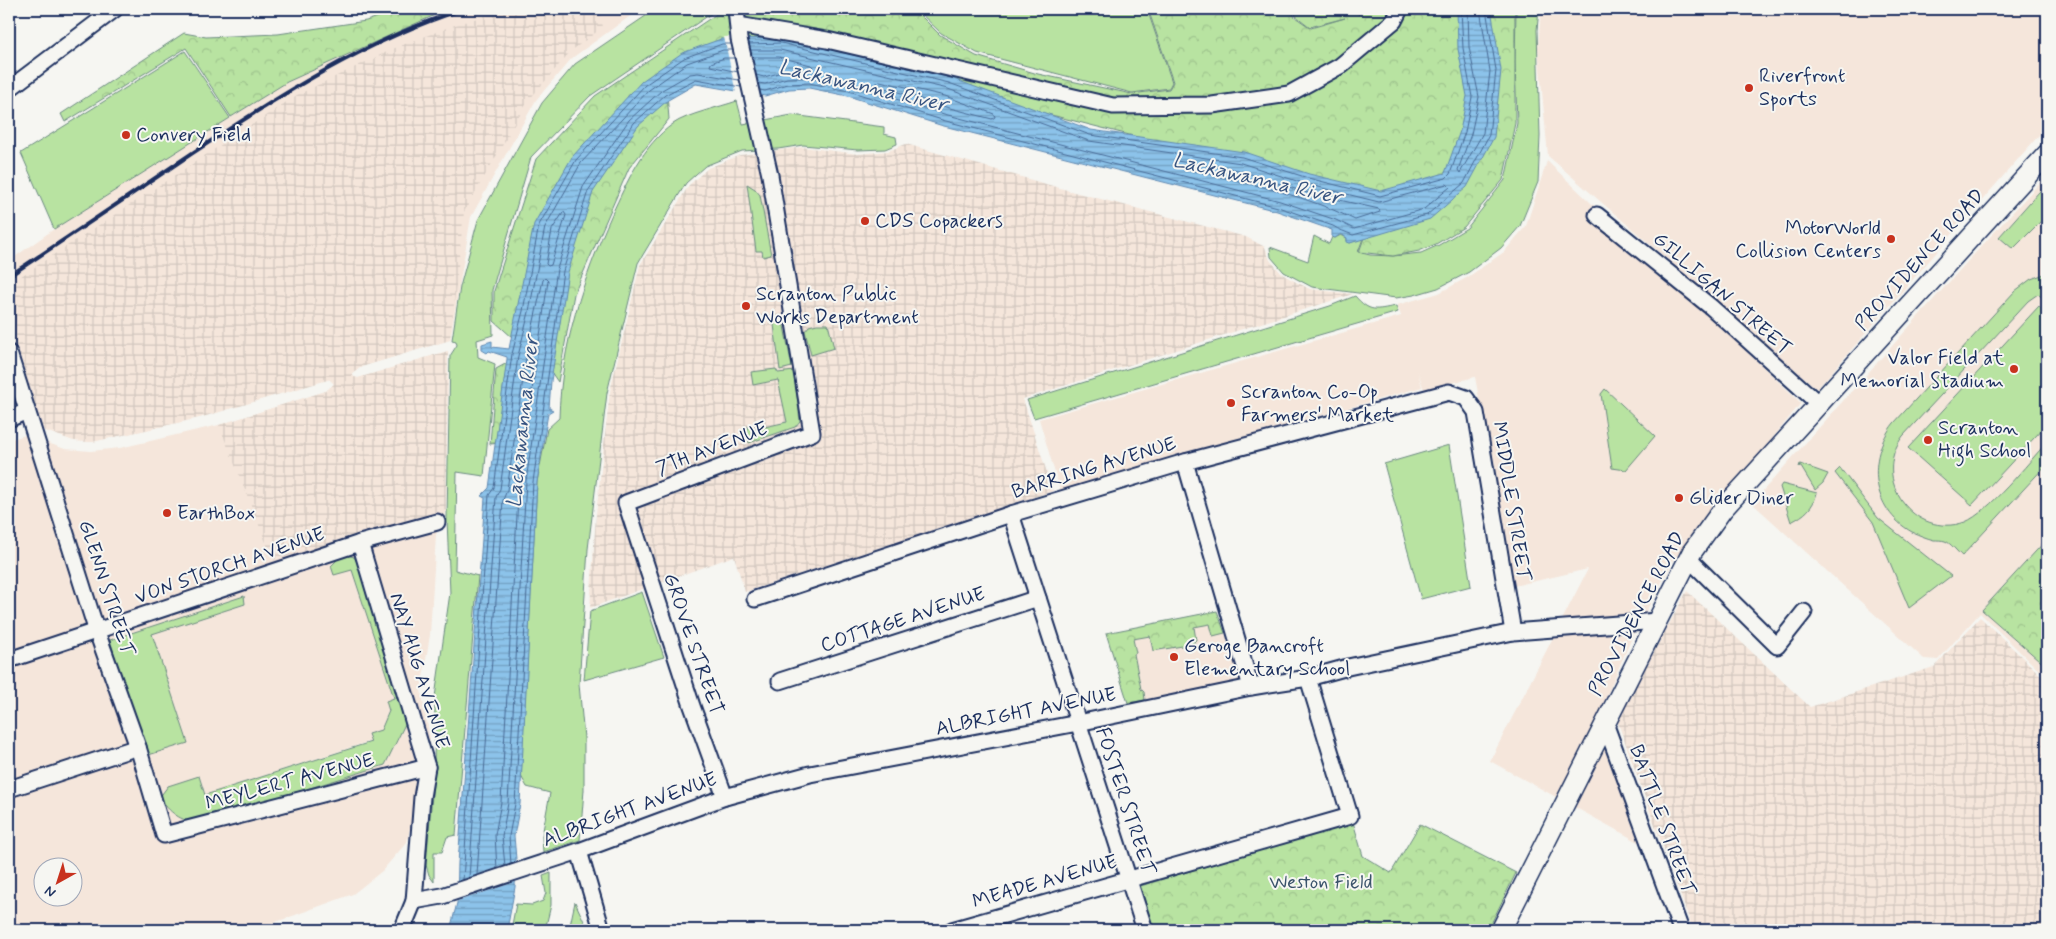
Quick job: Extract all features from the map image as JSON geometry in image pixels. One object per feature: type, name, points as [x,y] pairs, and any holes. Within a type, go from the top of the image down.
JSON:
[{"type":"main road","name":"PROVIDENCE ROAD","points":[[1501,930],[1688,558],[1723,509],[2047,154]]},
{"type":"street","points":[[9,89],[115,9]]},
{"type":"street","points":[[736,9],[739,32],[827,40],[1113,106],[1212,105],[1289,94],[1340,66],[1394,21],[1400,9]]},
{"type":"street","name":"7TH AVENUE","points":[[626,503],[812,433],[770,175],[739,32]]},
{"type":"street","name":"GILLIGAN STREET","points":[[1597,215],[1711,307],[1819,404]]},
{"type":"street","name":"GLENN STREET","points":[[9,353],[97,632],[138,747],[164,835]]},
{"type":"street","name":"BARRING AVENUE","points":[[755,599],[1011,514],[1185,462],[1448,392]]},
{"type":"street","name":"MIDDLE STREET","points":[[1448,392],[1466,398],[1476,412],[1513,632]]},
{"type":"street","points":[[9,419],[27,411]]},
{"type":"street","points":[[1185,462],[1251,687]]},
{"type":"street","name":"GROVE STREET","points":[[626,503],[689,697],[725,797]]},
{"type":"street","name":"FOSTER STREET","points":[[1011,514],[1145,930]]},
{"type":"street","name":"VON STORCH AVENUE","points":[[9,660],[360,543],[437,522]]},
{"type":"street","name":"NAY AUG AVENUE","points":[[360,543],[427,767],[422,796],[414,901],[402,930]]},
{"type":"street","points":[[1688,558],[1778,646],[1804,612]]},
{"type":"street","name":"COTTAGE AVENUE","points":[[780,681],[1038,598]]},
{"type":"street","name":"ALBRIGHT AVENUE","points":[[414,901],[442,896],[579,851],[725,797],[810,774],[1078,723],[1251,687],[1308,678],[1348,667],[1513,632],[1658,621]]},
{"type":"street","name":"MEADE AVENUE","points":[[952,930],[1350,816],[1308,678]]},
{"type":"street","name":"BATTLE STREET","points":[[1605,723],[1681,930]]},
{"type":"street","points":[[9,789],[138,747]]},
{"type":"street","name":"MEYLERT AVENUE","points":[[164,835],[427,767]]},
{"type":"street","points":[[579,851],[602,930]]},
{"type":"shaded area","points":[[451,9],[640,9],[572,58],[536,100],[471,217],[450,340],[361,367],[352,374],[358,378],[448,351],[446,510],[436,535],[430,635],[421,690],[430,737],[407,842],[382,871],[353,894],[254,930],[9,930],[9,440],[25,435],[65,449],[91,451],[120,448],[219,425],[326,391],[334,384],[329,379],[199,418],[92,442],[74,441],[43,430],[9,327],[9,261],[54,229],[287,82]],"holes":[[[352,569],[407,720],[385,765],[169,811],[199,777],[205,795],[371,741],[381,730],[389,711],[386,701],[394,698]],[[244,596],[245,604],[152,633],[110,640]]]},
{"type":"shaded area","points":[[506,9],[599,9],[603,27],[571,51],[528,101],[464,212],[450,340],[361,367],[352,374],[358,378],[448,351],[446,510],[273,560],[219,425],[326,391],[334,384],[331,379],[199,418],[92,442],[74,441],[43,430],[9,327],[9,284],[297,95],[395,48],[449,27]]},
{"type":"shaded area","points":[[1541,9],[2047,9],[2047,126],[1817,389],[1548,156],[1538,48]]},
{"type":"shaded area","points":[[906,144],[1074,192],[1246,237],[1265,247],[1270,260],[1282,274],[1296,282],[1310,289],[1353,294],[1023,399],[1053,491],[745,592],[734,556],[590,608],[596,514],[610,391],[640,265],[689,185],[708,168],[740,155],[803,147],[858,154],[888,151]],"holes":[[[751,186],[760,195],[763,257],[762,250]],[[781,316],[792,367],[780,369],[773,317]],[[777,369],[800,421],[795,427],[749,443],[749,427],[750,430],[787,422]]]},
{"type":"shaded area","points":[[1547,161],[1801,403],[1674,560],[1633,635],[1598,716],[1644,845],[1490,761],[1588,569],[1514,586],[1475,377],[1424,390],[1418,372],[1422,387],[1060,490],[1039,419],[1401,316],[1397,305],[1439,293],[1468,277],[1504,252],[1526,226]]},
{"type":"shaded area","name":"Scranton High School","points":[[2047,175],[2047,678],[1980,613],[1938,660],[1924,659],[1752,503]]},
{"type":"shaded area","points":[[1687,591],[1810,707],[1934,667],[1980,617],[2047,681],[2047,930],[1693,930],[1617,720]]},
{"type":"shaded area","name":"Geroge Bancroft Elementary School","points":[[1217,611],[1242,681],[1128,703],[1106,633]]},
{"type":"green space","points":[[403,9],[448,9],[287,82],[231,117],[186,48],[65,122],[61,114],[184,33],[206,37],[278,34],[366,21]]},
{"type":"green space","points":[[656,9],[718,9],[590,96],[531,157],[492,290],[493,335],[477,340],[478,357],[495,364],[484,476],[457,472],[455,570],[478,576],[456,835],[447,837],[442,852],[434,852],[434,882],[429,875],[426,865],[434,772],[435,697],[450,593],[447,519],[450,356],[457,345],[456,341],[452,340],[460,287],[478,220],[542,103],[575,64]]},
{"type":"green space","points":[[914,9],[940,35],[976,56],[1038,74],[1132,94],[1169,89],[1173,82],[1148,9],[1290,9],[1295,17],[1311,28],[1345,18],[1310,27],[1296,16],[1293,9],[1362,9],[1358,15],[1363,9],[1515,9],[1515,123],[1503,180],[1464,227],[1436,244],[1419,251],[1393,256],[1359,252],[1365,235],[1153,141],[906,78],[666,81],[669,119],[629,168],[574,294],[558,382],[551,372],[494,321],[494,291],[536,159],[595,96],[718,13]]},
{"type":"green space","points":[[916,9],[1147,9],[1172,82],[1169,88],[1132,93],[977,53],[941,33]]},
{"type":"green space","points":[[1516,9],[1539,9],[1537,30],[1540,136],[1538,182],[1520,226],[1501,248],[1469,272],[1438,288],[1396,298],[1312,287],[1284,272],[1271,257],[1270,247],[1308,261],[1314,236],[1329,244],[1332,237],[1335,238],[1341,235],[1347,238],[1347,241],[1350,243],[1364,236],[1358,252],[1370,255],[1393,256],[1421,253],[1439,245],[1467,228],[1505,180],[1517,123]]},
{"type":"green space","name":"Convery Field","points":[[185,51],[230,118],[54,229],[21,153]]},
{"type":"green space","points":[[737,101],[743,124],[792,115],[884,127],[884,134],[896,137],[897,144],[885,149],[858,150],[803,145],[778,149],[742,151],[705,166],[686,183],[638,263],[607,393],[588,549],[579,684],[584,738],[584,790],[580,840],[543,852],[542,836],[550,793],[527,787],[521,776],[537,482],[547,429],[559,418],[564,365],[575,313],[601,238],[630,177],[644,153],[662,133],[679,120]]},
{"type":"green space","points":[[2047,183],[2047,215],[2013,249],[1999,237]]},
{"type":"green space","points":[[747,184],[760,195],[771,255],[763,257],[762,251],[756,251]]},
{"type":"green space","points":[[2047,273],[2047,302],[2038,294],[2028,301],[1903,436],[1894,453],[1892,470],[1895,487],[1902,502],[1914,514],[1929,522],[1946,525],[1965,522],[1985,509],[2047,442],[2047,464],[1962,556],[1947,542],[1934,540],[1912,532],[1898,522],[1888,510],[1881,497],[1877,482],[1879,452],[1885,437],[1894,423],[2015,291],[2031,279]]},
{"type":"green space","points":[[1355,296],[1369,308],[1378,309],[1396,306],[1398,312],[1034,418],[1027,400],[1330,306]]},
{"type":"green space","name":"Valor Field at Memorial Stadium","points":[[2039,306],[2047,314],[2047,424],[1972,505],[1908,448]]},
{"type":"green space","points":[[782,316],[792,367],[780,370],[773,317]]},
{"type":"green space","points":[[828,324],[834,348],[811,355],[805,331],[809,326]]},
{"type":"green space","points":[[507,363],[502,443],[490,444],[496,369]]},
{"type":"green space","points":[[776,369],[778,373],[794,371],[800,421],[795,427],[749,443],[747,427],[749,426],[751,430],[787,422],[778,380],[753,385],[751,372]]},
{"type":"green space","points":[[1605,389],[1655,436],[1626,470],[1612,468],[1601,394]]},
{"type":"green space","points":[[1449,445],[1471,586],[1421,599],[1384,464]]},
{"type":"green space","points":[[1800,464],[1828,474],[1823,483],[1815,490],[1801,467],[1799,467]]},
{"type":"green space","points":[[1840,468],[1878,518],[1951,576],[1909,608],[1873,522],[1835,473]]},
{"type":"green space","points":[[1782,484],[1817,493],[1808,510],[1791,522],[1780,487]]},
{"type":"green space","points":[[2047,539],[2047,667],[1982,610]]},
{"type":"green space","points":[[347,555],[354,557],[358,564],[407,720],[385,765],[199,822],[192,822],[176,815],[159,798],[168,786],[199,776],[205,795],[371,742],[368,734],[381,730],[389,711],[386,701],[394,698],[352,570],[334,575],[331,566],[340,557]]},
{"type":"green space","points":[[642,592],[664,657],[584,680],[590,611]]},
{"type":"green space","points":[[244,596],[245,604],[152,634],[188,743],[145,756],[110,640]]},
{"type":"green space","points":[[1217,611],[1225,633],[1213,636],[1210,624],[1194,627],[1196,640],[1194,644],[1153,651],[1150,636],[1133,639],[1136,653],[1134,654],[1145,700],[1128,703],[1106,633]]},
{"type":"green space","name":"Weston Field","points":[[1353,822],[1363,856],[1391,873],[1420,824],[1516,873],[1488,930],[1152,930],[1137,887]]},
{"type":"green space","points":[[551,873],[551,905],[545,930],[511,930],[516,904],[532,905],[543,901],[546,893],[543,876]]},
{"type":"green space","points":[[575,902],[588,930],[569,930]]},
{"type":"water","name":"Lackawanna River","points":[[1457,9],[1491,9],[1501,70],[1494,137],[1467,187],[1430,219],[1350,243],[1341,234],[1335,238],[1332,237],[1332,230],[1277,211],[940,125],[848,96],[809,88],[789,89],[765,96],[696,84],[668,100],[638,126],[593,192],[568,272],[551,381],[549,408],[553,410],[548,413],[537,482],[520,804],[514,836],[516,859],[515,887],[507,930],[450,930],[457,903],[458,863],[485,498],[481,496],[489,488],[507,359],[507,357],[489,351],[487,353],[482,350],[482,344],[492,341],[492,347],[509,349],[534,224],[572,157],[642,81],[682,53],[721,39],[781,38],[951,78],[1091,130],[1244,152],[1309,174],[1381,191],[1445,173],[1460,131],[1467,96],[1458,49]]},
{"type":"pier","points":[[747,36],[761,98],[736,93],[724,37]]},
{"type":"pier","points":[[519,861],[518,881],[455,902],[455,882]]},
{"type":"railway","points":[[9,276],[289,91],[357,53],[427,22],[464,9]]},
{"type":"place","name":"Riverfront Sports","points":[[1749,88]]},
{"type":"place","name":"Convery Field","points":[[126,135]]},
{"type":"place","name":"CDS Copackers","points":[[865,221]]},
{"type":"place","name":"MotorWorld Collision Centers","points":[[1891,239]]},
{"type":"place","name":"Scranton Public Works Department","points":[[746,306]]},
{"type":"place","name":"Valor Field at Memorial Stadium","points":[[2014,369]]},
{"type":"place","name":"Scranton Co-Op Farmers' Market","points":[[1231,403]]},
{"type":"place","name":"Scranton High School","points":[[1928,440]]},
{"type":"place","name":"Glider Diner","points":[[1679,498]]},
{"type":"place","name":"EarthBox","points":[[167,513]]},
{"type":"place","name":"Geroge Bancroft Elementary School","points":[[1174,657]]}]
